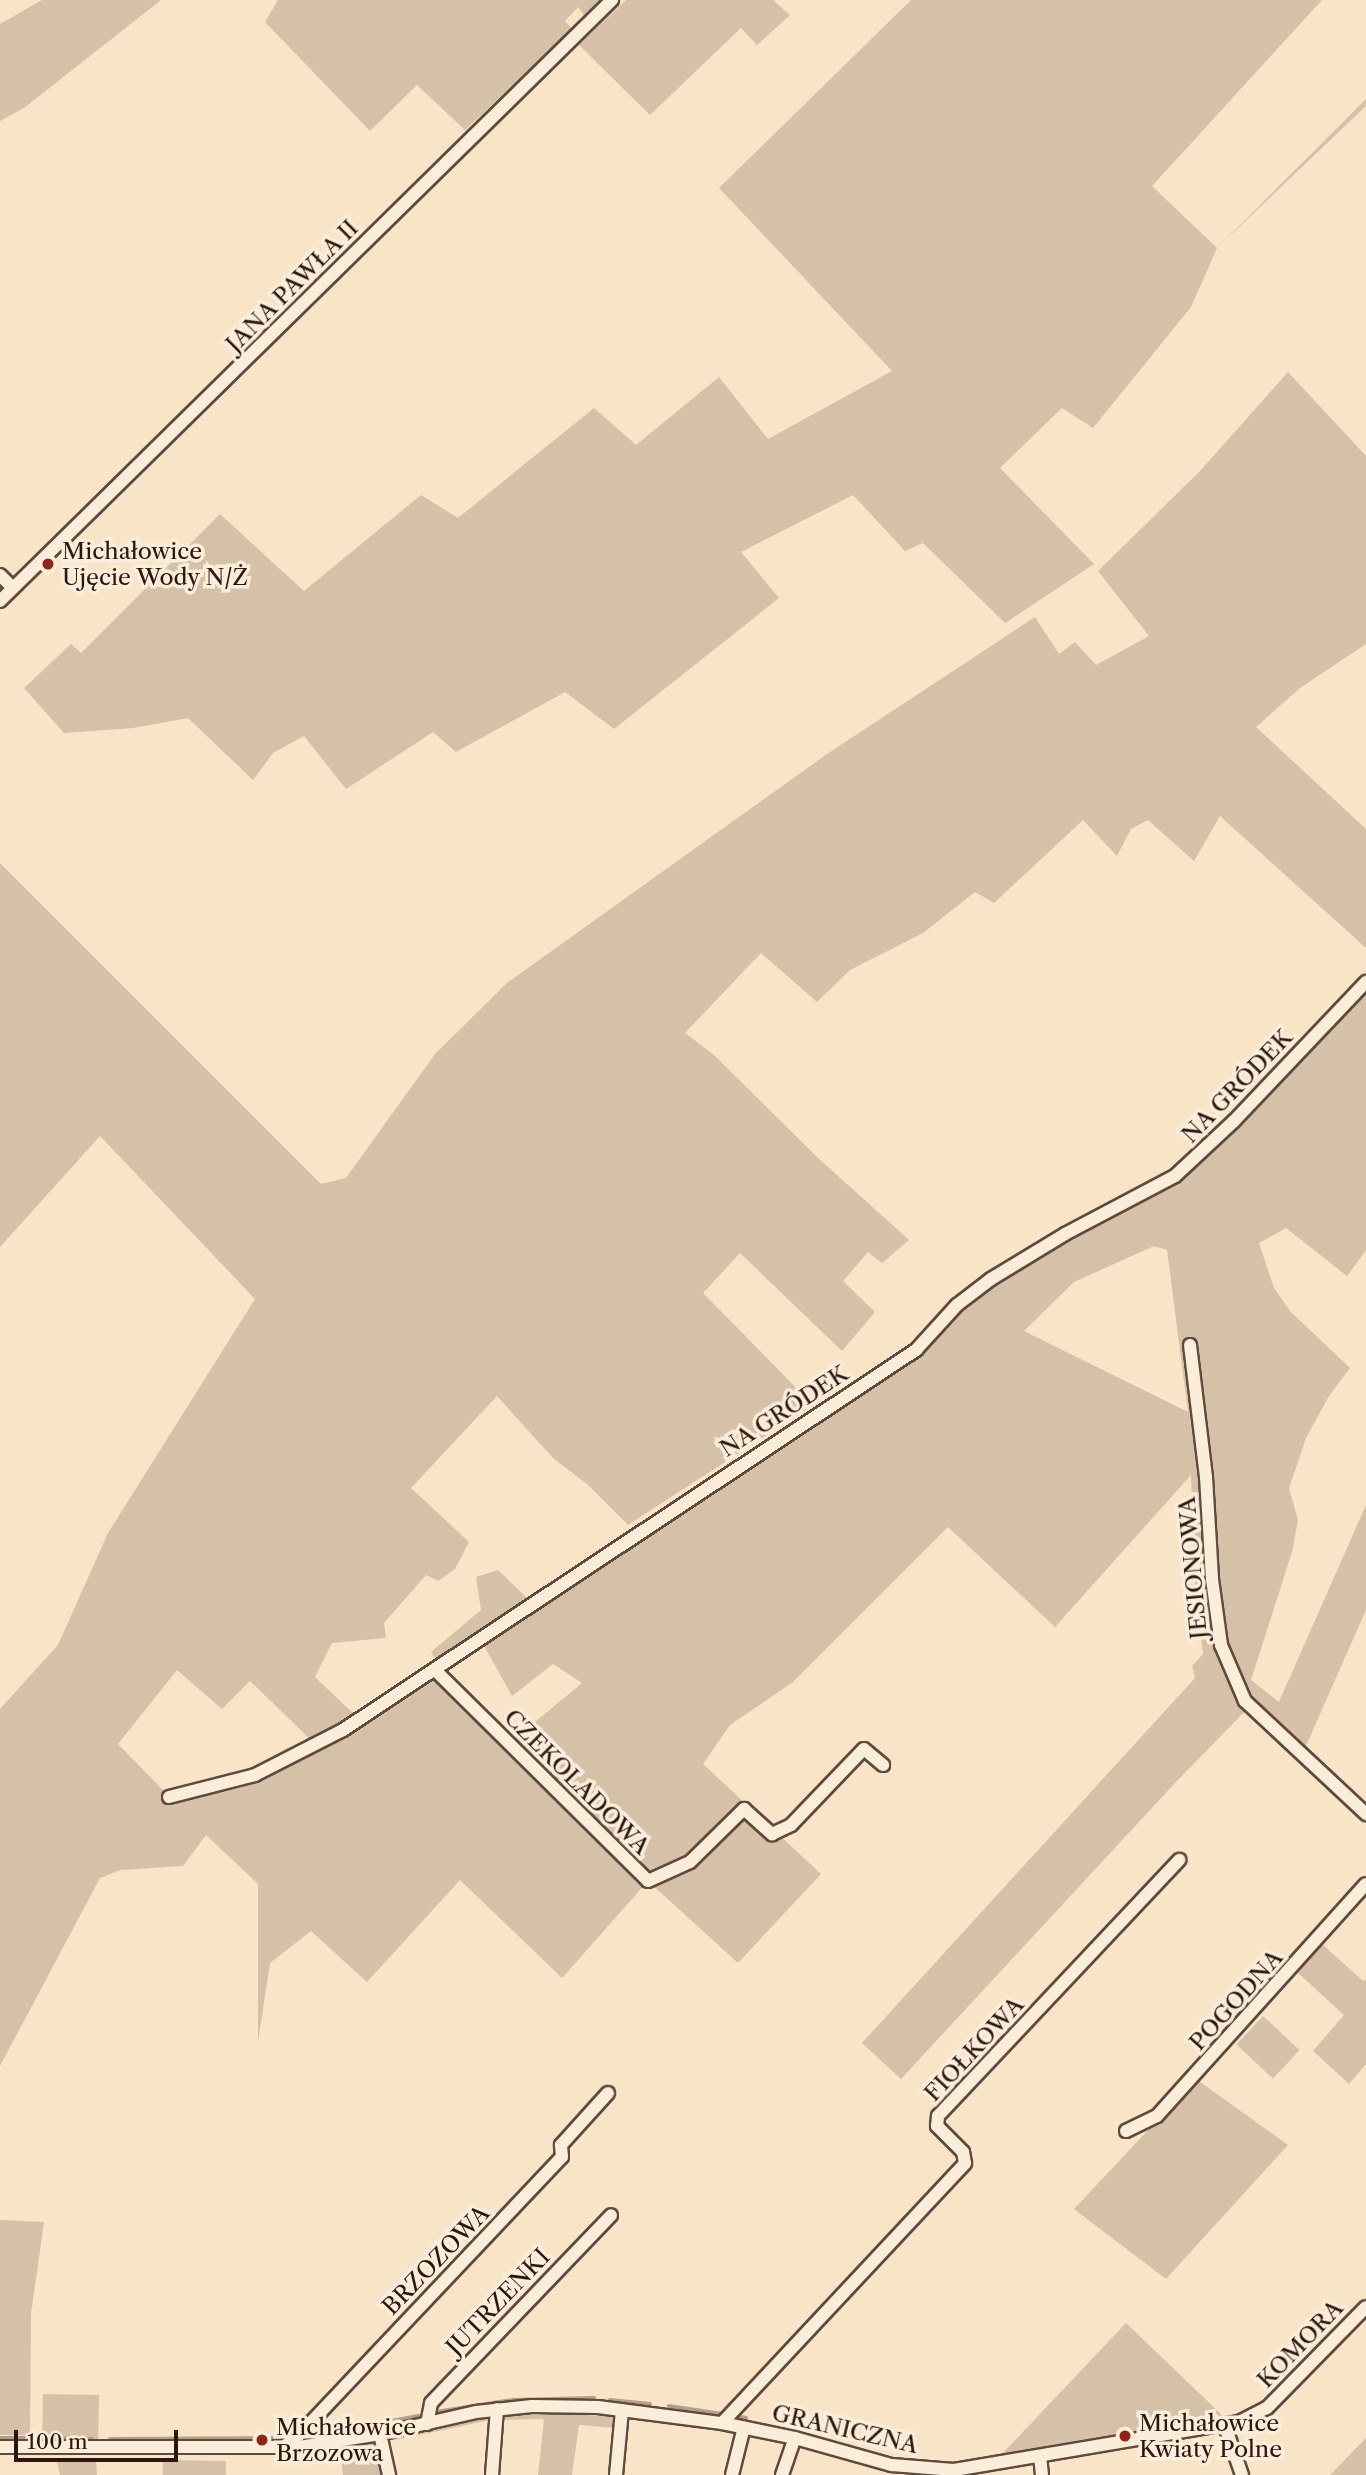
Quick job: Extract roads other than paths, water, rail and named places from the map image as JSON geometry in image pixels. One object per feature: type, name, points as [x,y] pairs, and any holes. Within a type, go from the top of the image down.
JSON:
[{"type":"street","name":"JANA PAWŁA II","points":[[0,601],[612,0]]},
{"type":"street","points":[[0,575],[13,588]]},
{"type":"street","name":"NA GRÓDEK","points":[[169,1797],[255,1774],[299,1755],[436,1671],[643,1528],[916,1350],[957,1304],[991,1279],[1066,1234],[1175,1176],[1234,1121],[1366,982]]},
{"type":"street","name":"JESIONOWA","points":[[1189,1345],[1206,1476],[1212,1579],[1221,1645],[1245,1701],[1366,1814]]},
{"type":"street","name":"CZEKOLADOWA","points":[[436,1671],[648,1881],[690,1862],[744,1809],[772,1834],[791,1825],[864,1749],[883,1765]]},
{"type":"street","name":"FIOŁKOWA","points":[[722,2423],[965,2163],[963,2152],[937,2126],[938,2116],[1179,1860]]},
{"type":"street","name":"POGODNA","points":[[1126,2131],[1157,2116],[1366,1884]]},
{"type":"street","name":"BRZOZOWA","points":[[282,2448],[298,2436],[562,2157],[561,2145],[608,2093]]},
{"type":"street","name":"JUTRZENKI","points":[[427,2424],[431,2403],[611,2215]]},
{"type":"street","name":"KOMORA","points":[[1040,2456],[1225,2426],[1247,2419],[1267,2407],[1366,2307]]},
{"type":"street","name":"GRANICZNA","points":[[0,2447],[282,2448],[380,2434],[497,2409],[532,2406],[622,2410],[722,2423],[795,2438],[892,2465],[927,2470],[954,2472],[1040,2456]]},
{"type":"street","points":[[492,2475],[497,2409]]},
{"type":"street","points":[[615,2475],[622,2410]]},
{"type":"street","points":[[1225,2426],[1238,2473]]},
{"type":"street","points":[[732,2475],[744,2427]]},
{"type":"street","points":[[380,2434],[389,2475]]},
{"type":"street","points":[[782,2475],[795,2438]]},
{"type":"street","points":[[1040,2456],[1042,2475]]},
{"type":"waterway","points":[[436,2412],[513,2400],[594,2398]]},
{"type":"waterway","points":[[610,2400],[650,2404]]},
{"type":"waterway","points":[[669,2406],[723,2414]]},
{"type":"waterway","points":[[311,2436],[418,2416]]},
{"type":"waterway","points":[[740,2417],[746,2418]]},
{"type":"waterway","points":[[0,2438],[32,2438]]},
{"type":"waterway","points":[[50,2438],[92,2439]]},
{"type":"waterway","points":[[110,2439],[282,2438]]},
{"type":"place","name":"Michałowice Ujęcie Wody N/Ż","points":[[48,564]]},
{"type":"place","name":"Michałowice Kwiaty Polne","points":[[1125,2436]]},
{"type":"place","name":"Michałowice Brzozowa","points":[[262,2440]]}]
